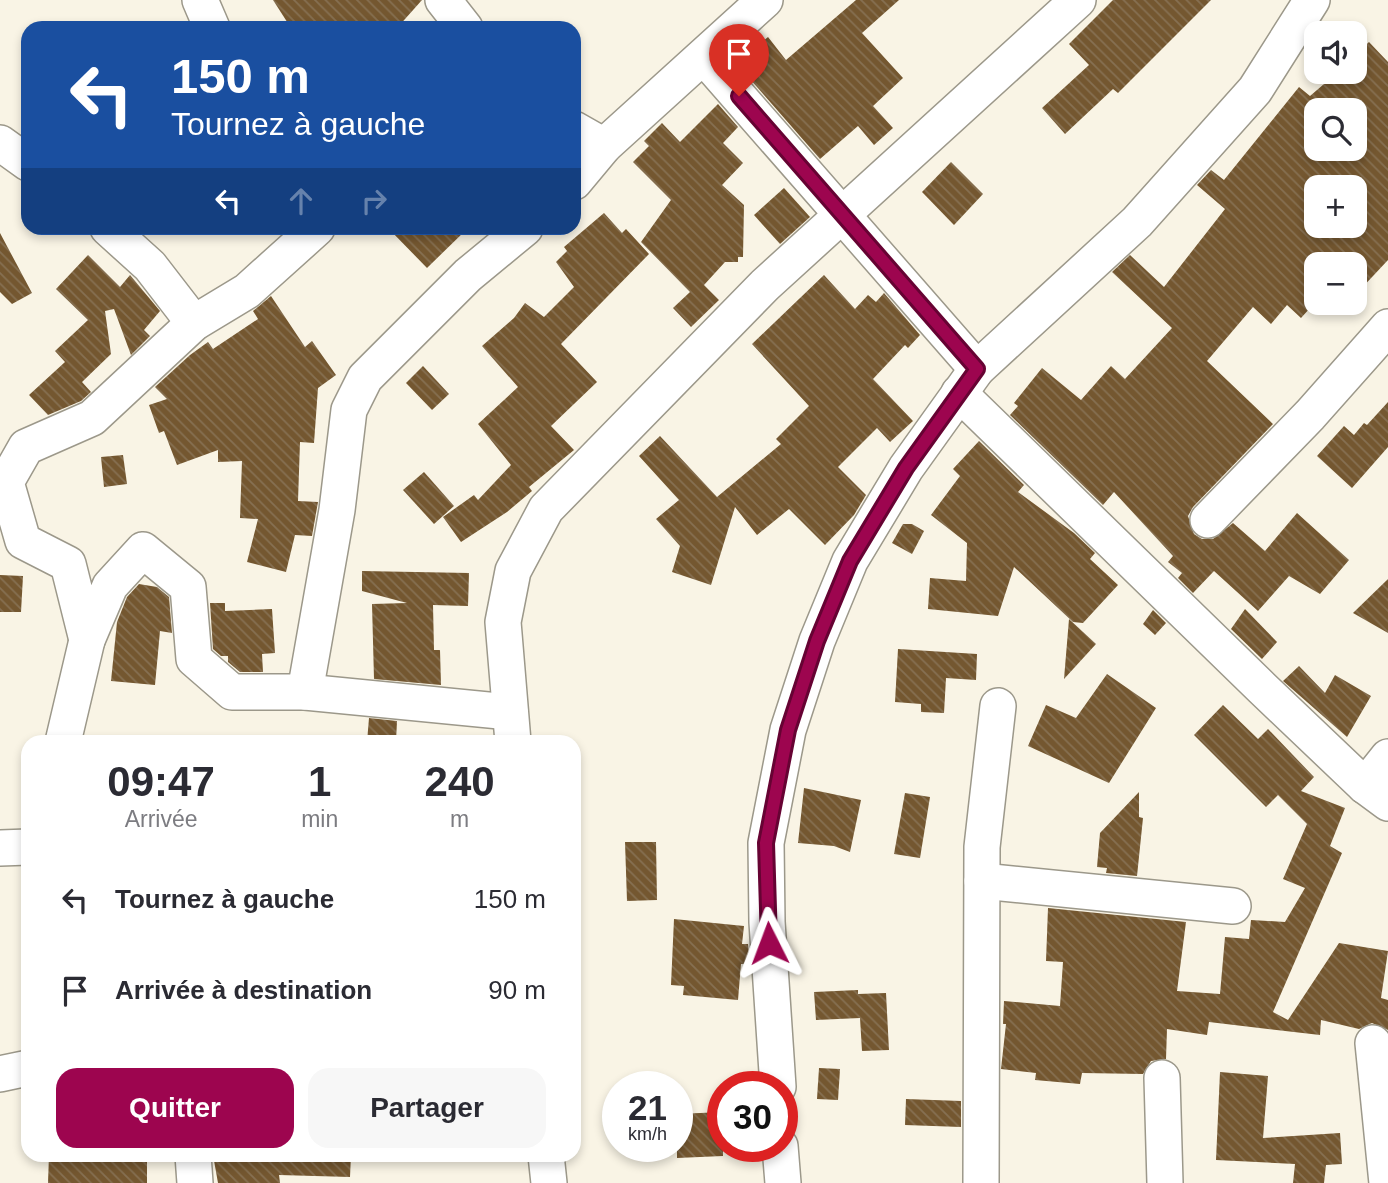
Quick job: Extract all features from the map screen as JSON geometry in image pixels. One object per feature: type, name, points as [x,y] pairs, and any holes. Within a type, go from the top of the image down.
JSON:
[{"type":"street","points":[[200,0],[209,21]]},
{"type":"street","points":[[443,0],[460,21]]},
{"type":"street","points":[[581,174],[604,146],[765,0]]},
{"type":"street","points":[[65,735],[87,640],[110,586],[143,550],[188,587],[194,659],[232,692],[305,692],[512,727],[503,622],[513,571],[546,509],[702,346],[842,211],[1078,0]]},
{"type":"street","points":[[777,1071],[767,922],[766,843],[788,730],[817,641],[850,561],[906,468],[968,381],[1137,222],[1255,90],[1312,0]]},
{"type":"street","points":[[704,57],[842,211],[968,381],[1089,523],[1376,794],[1388,757]]},
{"type":"street","points":[[581,133],[604,146]]},
{"type":"street","points":[[0,143],[21,158]]},
{"type":"street","points":[[116,235],[150,266],[194,323]]},
{"type":"street","points":[[87,640],[68,564],[23,541],[6,482],[26,447],[92,418],[194,323],[247,291],[309,235]]},
{"type":"street","points":[[305,692],[337,510],[349,410],[365,378],[468,275],[517,235]]},
{"type":"street","points":[[1208,520],[1320,405],[1388,327]]},
{"type":"street","points":[[981,1183],[982,847],[998,706]]},
{"type":"street","points":[[0,848],[21,847]]},
{"type":"street","points":[[982,881],[1233,906]]},
{"type":"street","points":[[1373,1043],[1387,1183]]},
{"type":"street","points":[[0,1074],[21,1070]]},
{"type":"street","points":[[1162,1079],[1165,1183]]},
{"type":"street","points":[[194,1162],[195,1183]]},
{"type":"street","points":[[547,1162],[549,1183]]},
{"type":"street","points":[[781,1162],[783,1183]]},
{"type":"building","points":[[273,0],[422,0],[403,21],[286,21]]},
{"type":"building","points":[[856,0],[899,0],[862,33],[903,78],[873,106],[893,128],[874,145],[858,126],[820,159],[736,63],[768,37],[786,60]]},
{"type":"building","points":[[1113,0],[1211,0],[1118,93],[1113,89],[1065,134],[1042,108],[1089,65],[1069,44]]},
{"type":"building","points":[[1369,42],[1388,62],[1388,260],[1367,282],[1367,252],[1304,252],[1304,315],[1301,318],[1287,305],[1271,324],[1253,307],[1207,361],[1273,424],[1193,507],[1188,516],[1194,534],[1202,539],[1213,539],[1233,523],[1265,551],[1297,513],[1349,560],[1320,594],[1289,576],[1258,611],[1214,571],[1193,593],[1178,578],[1182,573],[1168,562],[1173,556],[1114,492],[1103,505],[1010,415],[1018,406],[1014,403],[1042,368],[1081,400],[1111,366],[1125,379],[1172,328],[1112,272],[1130,255],[1164,287],[1225,209],[1197,185],[1211,170],[1224,180],[1299,87],[1310,96],[1324,84],[1367,84]]},
{"type":"building","points":[[718,104],[738,127],[723,143],[743,163],[722,185],[744,205],[743,257],[738,257],[738,262],[725,262],[704,285],[719,300],[691,327],[673,308],[690,292],[641,242],[671,200],[633,162],[649,146],[644,141],[662,123],[680,142]]},
{"type":"building","points":[[951,162],[983,194],[954,225],[922,192]]},
{"type":"building","points":[[784,188],[810,217],[780,244],[754,215]]},
{"type":"building","points":[[604,213],[622,233],[626,229],[649,254],[561,344],[597,382],[551,426],[574,450],[529,487],[532,491],[507,512],[461,542],[443,517],[474,495],[478,500],[511,465],[478,424],[518,387],[482,346],[514,318],[525,303],[544,317],[574,287],[556,262],[567,251],[564,247]]},
{"type":"building","points":[[0,233],[32,293],[12,304],[0,292]]},
{"type":"building","points":[[395,235],[461,235],[427,268]]},
{"type":"building","points":[[88,255],[120,287],[130,275],[160,311],[144,330],[150,336],[131,355],[114,309],[105,311],[111,354],[82,382],[91,392],[81,401],[48,415],[29,395],[65,362],[55,351],[88,320],[56,289]]},
{"type":"building","points":[[824,275],[855,309],[868,295],[876,302],[884,293],[920,335],[908,348],[905,345],[873,379],[913,421],[890,442],[877,428],[838,467],[866,495],[854,515],[825,545],[789,509],[757,535],[735,507],[711,585],[672,572],[680,546],[656,519],[679,500],[639,456],[660,436],[717,497],[781,444],[776,439],[809,406],[752,344]]},
{"type":"building","points":[[271,296],[305,347],[312,341],[336,375],[318,388],[314,443],[300,442],[298,501],[318,502],[312,536],[295,535],[286,572],[247,562],[258,519],[240,518],[242,461],[218,462],[218,450],[177,465],[164,431],[159,433],[149,405],[167,399],[155,387],[190,355],[208,342],[213,349],[258,319],[253,311]]},
{"type":"building","points":[[423,366],[449,394],[432,410],[406,383]]},
{"type":"building","points":[[1388,402],[1388,447],[1352,488],[1317,456],[1344,426],[1354,435]]},
{"type":"building","points":[[979,441],[1024,485],[1018,492],[1074,533],[1095,553],[1090,559],[1118,585],[1083,623],[1073,622],[1014,567],[998,616],[928,609],[930,578],[966,581],[967,543],[931,515],[960,476],[953,469]]},
{"type":"building","points":[[123,455],[127,484],[104,487],[101,457]]},
{"type":"building","points":[[424,472],[454,506],[434,524],[403,490]]},
{"type":"building","points":[[903,524],[912,524],[924,531],[912,554],[892,543]]},
{"type":"building","points":[[362,571],[469,573],[468,606],[433,605],[434,650],[440,650],[441,685],[374,679],[372,604],[407,603],[362,591]]},
{"type":"building","points":[[0,575],[23,576],[21,612],[0,612]]},
{"type":"building","points":[[1388,579],[1388,633],[1353,613]]},
{"type":"building","points":[[139,584],[157,587],[169,597],[172,633],[160,631],[155,685],[111,681],[117,622],[127,597]]},
{"type":"building","points":[[210,603],[225,603],[225,611],[272,609],[275,653],[262,654],[263,672],[240,672],[228,662],[228,656],[221,656],[213,649]]},
{"type":"building","points":[[1245,609],[1277,642],[1262,659],[1231,629]]},
{"type":"building","points":[[1153,610],[1166,623],[1155,635],[1143,624]]},
{"type":"building","points":[[1069,619],[1096,644],[1064,679]]},
{"type":"building","points":[[898,649],[977,654],[976,680],[946,678],[944,713],[921,712],[921,704],[895,702]]},
{"type":"building","points":[[1299,666],[1325,693],[1335,675],[1371,696],[1347,737],[1283,681]]},
{"type":"building","points":[[1107,674],[1156,708],[1109,783],[1028,746],[1046,705],[1076,718]]},
{"type":"building","points":[[1223,705],[1258,739],[1268,729],[1314,777],[1301,791],[1345,808],[1330,846],[1342,853],[1273,1012],[1288,1020],[1339,943],[1388,951],[1381,998],[1388,1000],[1388,1030],[1372,1023],[1359,1029],[1321,1020],[1320,1035],[1209,1022],[1207,1035],[1167,1029],[1166,1059],[1151,1061],[1143,1074],[1082,1073],[1080,1084],[1035,1080],[1036,1073],[1001,1069],[1006,1024],[1003,1024],[1004,1001],[1060,1006],[1063,962],[1046,961],[1048,908],[1186,922],[1177,991],[1220,994],[1225,937],[1249,939],[1251,920],[1285,922],[1305,888],[1283,879],[1307,824],[1278,795],[1266,807],[1194,735]]},
{"type":"building","points":[[369,718],[397,721],[396,735],[368,735]]},
{"type":"building","points":[[804,788],[861,800],[850,852],[834,846],[798,843]]},
{"type":"building","points":[[1139,792],[1139,817],[1143,818],[1137,876],[1106,873],[1107,868],[1097,867],[1100,833]]},
{"type":"building","points":[[905,793],[930,797],[920,858],[894,854]]},
{"type":"building","points":[[625,842],[656,842],[657,900],[627,901]]},
{"type":"building","points":[[674,919],[744,926],[742,944],[748,944],[750,964],[741,964],[738,1000],[683,995],[684,986],[671,985]]},
{"type":"building","points":[[858,990],[858,994],[886,993],[889,1050],[862,1051],[860,1018],[816,1020],[814,992]]},
{"type":"building","points":[[819,1068],[840,1069],[838,1100],[817,1099]]},
{"type":"building","points":[[1220,1072],[1268,1076],[1263,1138],[1340,1133],[1342,1164],[1326,1165],[1324,1183],[1293,1183],[1295,1164],[1216,1160]]},
{"type":"building","points":[[906,1099],[961,1101],[961,1127],[905,1125]]},
{"type":"building","points":[[693,1113],[707,1113],[707,1157],[693,1157]]},
{"type":"building","points":[[49,1162],[147,1162],[147,1183],[48,1183]]},
{"type":"building","points":[[214,1162],[351,1162],[350,1177],[279,1175],[280,1183],[218,1183]]},
{"type":"route","points":[[739,96],[977,369],[906,468],[850,561],[817,641],[788,730],[766,843],[769,943]]}]
